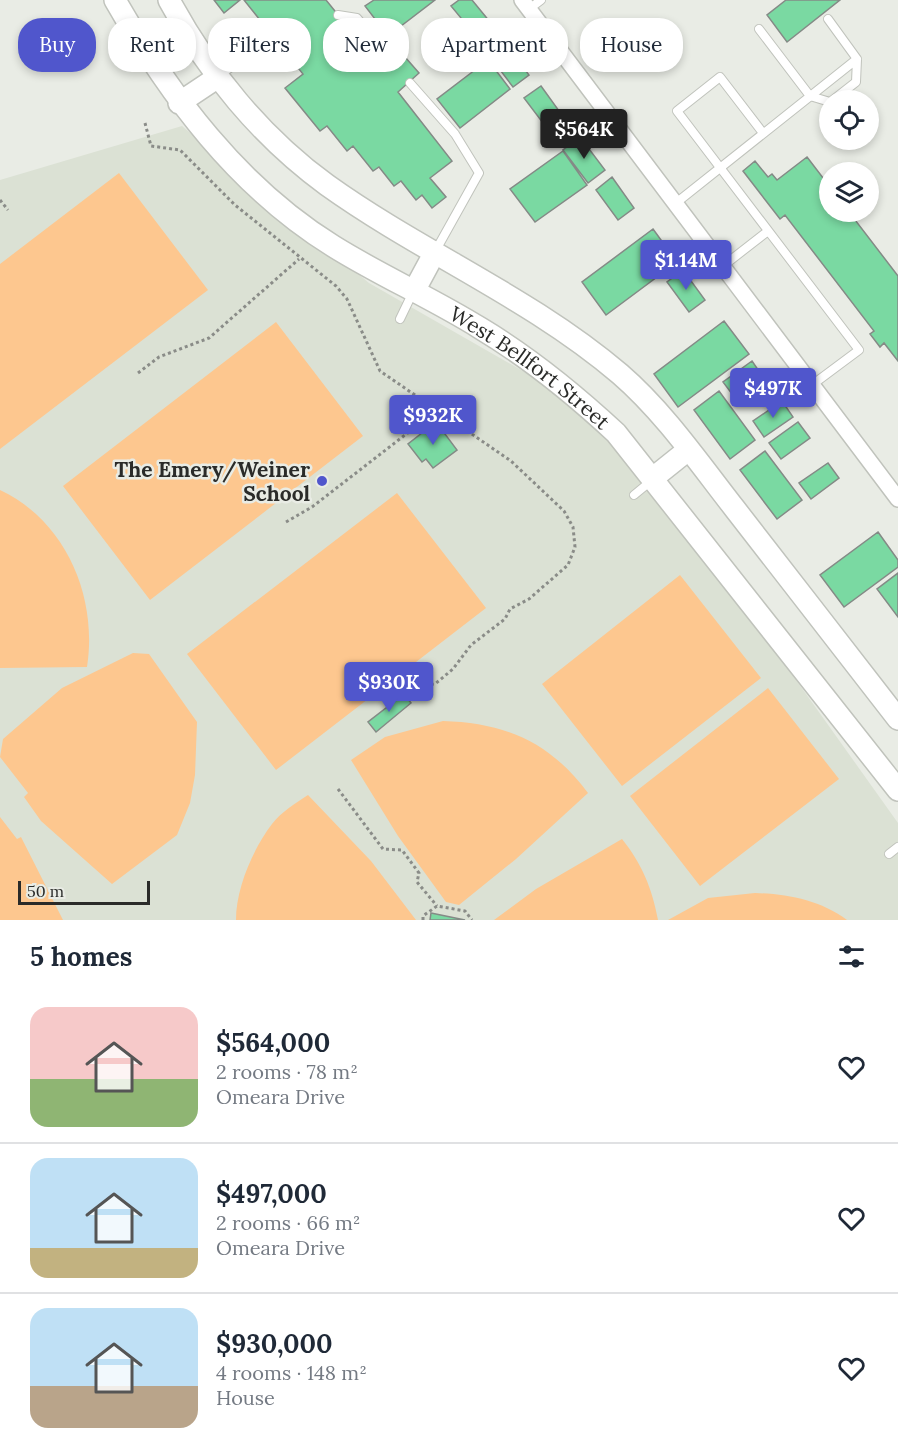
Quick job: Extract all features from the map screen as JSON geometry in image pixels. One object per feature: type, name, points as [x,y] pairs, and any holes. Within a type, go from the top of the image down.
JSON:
[{"type":"main road","name":"West Bellfort Street","points":[[116,0],[145,52],[179,103],[224,154],[269,198],[332,245],[479,327],[574,394],[616,433],[898,790]]},
{"type":"main road","points":[[169,0],[186,32],[218,77],[274,141],[325,183],[374,216],[571,335],[622,375],[688,450],[898,719]]},
{"type":"main road","points":[[179,103],[218,77]]},
{"type":"main road","points":[[414,291],[435,252]]},
{"type":"main road","points":[[653,478],[688,450]]},
{"type":"street","points":[[531,3],[676,203],[898,499]]},
{"type":"lane","points":[[338,15],[357,18]]},
{"type":"lane","points":[[828,19],[857,59],[856,82],[845,90]]},
{"type":"lane","points":[[759,29],[810,96],[819,98]]},
{"type":"lane","points":[[676,203],[857,59]]},
{"type":"lane","points":[[218,77],[225,72]]},
{"type":"lane","points":[[763,134],[720,77],[677,111],[859,350],[812,385]]},
{"type":"lane","points":[[410,83],[455,134],[479,173],[473,188],[435,252]]},
{"type":"lane","points":[[723,266],[768,231]]},
{"type":"lane","points":[[400,319],[414,291]]},
{"type":"lane","points":[[634,495],[653,478]]},
{"type":"lane","points":[[889,854],[898,847]]},
{"type":"path","points":[[145,123],[151,146],[180,150],[234,206],[336,286],[347,300],[380,371],[436,411],[484,441],[536,482],[571,521],[575,547],[568,565],[529,599],[510,609],[505,619],[465,650],[453,669],[430,686],[414,686],[408,690]]},
{"type":"path","points":[[0,200],[8,210]]},
{"type":"path","points":[[138,373],[159,357],[209,338],[299,258]]},
{"type":"path","points":[[286,522],[312,507],[436,411]]},
{"type":"path","points":[[338,789],[383,849],[402,850],[419,873],[417,882],[437,906],[465,911],[472,920]]},
{"type":"path","points":[[423,920],[423,916],[437,906]]},
{"type":"shaded area","name":"The Emery/Weiner School","points":[[182,126],[369,283],[575,401],[712,562],[898,823],[898,920],[0,920],[0,180]]},
{"type":"shaded area","points":[[119,173],[208,290],[0,449],[0,264]]},
{"type":"shaded area","points":[[276,322],[363,436],[150,600],[63,486]]},
{"type":"shaded area","points":[[0,490],[23,504],[43,521],[59,541],[72,564],[82,588],[87,614],[89,641],[87,667],[0,668]]},
{"type":"shaded area","points":[[397,493],[486,608],[276,770],[187,654]]},
{"type":"shaded area","points":[[680,575],[761,678],[622,786],[542,684]]},
{"type":"shaded area","points":[[133,653],[149,654],[197,722],[195,775],[190,803],[177,835],[112,884],[41,821],[24,797],[28,793],[0,757],[3,739],[62,688]]},
{"type":"shaded area","points":[[768,688],[839,779],[700,886],[630,796]]},
{"type":"shaded area","points":[[443,721],[487,726],[525,739],[542,748],[558,761],[588,793],[516,859],[459,905],[446,902],[398,836],[351,760],[385,737]]},
{"type":"shaded area","points":[[308,795],[371,861],[416,920],[236,920],[242,882],[258,845],[276,820]]},
{"type":"shaded area","points":[[0,817],[17,839],[21,837],[63,920],[0,920]]},
{"type":"shaded area","points":[[622,839],[645,877],[653,897],[658,920],[494,920],[536,889]]},
{"type":"shaded area","points":[[755,893],[803,899],[826,907],[847,920],[668,920],[708,898]]},
{"type":"building","points":[[214,0],[240,0],[224,13]]},
{"type":"building","points":[[244,0],[326,0],[341,18],[323,18],[323,72],[409,72],[409,62],[419,73],[398,92],[452,161],[430,178],[446,197],[432,208],[422,195],[416,200],[401,181],[394,186],[379,167],[373,171],[353,146],[347,151],[327,126],[320,131],[285,88],[303,74],[301,72],[311,72],[311,18],[258,18]]},
{"type":"building","points":[[374,0],[435,0],[409,20],[409,18],[374,18],[365,6]]},
{"type":"building","points":[[459,0],[472,0],[487,18],[461,18],[451,6]]},
{"type":"building","points":[[786,0],[840,0],[787,42],[767,15]]},
{"type":"building","points":[[472,72],[497,72],[510,89],[460,128],[437,99]]},
{"type":"building","points":[[502,72],[527,72],[529,75],[513,87]]},
{"type":"building","points":[[541,86],[562,115],[546,127],[524,98]]},
{"type":"building","points":[[580,137],[605,170],[588,183],[563,150]]},
{"type":"building","points":[[563,151],[587,185],[535,222],[510,189]]},
{"type":"building","points":[[807,157],[819,173],[819,222],[857,222],[898,276],[898,361],[884,343],[880,347],[870,334],[874,331],[785,215],[780,219],[743,171],[755,161],[768,177],[772,174],[777,180]]},
{"type":"building","points":[[612,177],[634,208],[618,220],[596,190]]},
{"type":"building","points":[[653,229],[677,262],[606,315],[582,282]]},
{"type":"building","points":[[683,270],[705,300],[689,312],[667,282]]},
{"type":"building","points":[[724,321],[749,354],[678,407],[654,374]]},
{"type":"building","points":[[752,361],[763,377],[735,398],[723,382]]},
{"type":"building","points":[[719,391],[755,440],[730,459],[694,410]]},
{"type":"building","points":[[782,401],[793,417],[764,437],[753,421]]},
{"type":"building","points":[[436,422],[457,450],[433,468],[426,459],[422,462],[408,444]]},
{"type":"building","points":[[798,422],[810,438],[781,459],[769,443]]},
{"type":"building","points":[[765,451],[802,500],[777,519],[740,470]]},
{"type":"building","points":[[828,463],[839,478],[811,499],[799,483]]},
{"type":"building","points":[[878,532],[898,560],[898,567],[844,607],[820,575]]},
{"type":"building","points":[[898,573],[898,617],[877,589]]},
{"type":"building","points":[[404,694],[411,703],[376,732],[368,722]]},
{"type":"building","points":[[431,913],[465,920],[430,920]]},
{"type":"place","name":"The Emery/Weiner School","points":[[322,481]]}]
